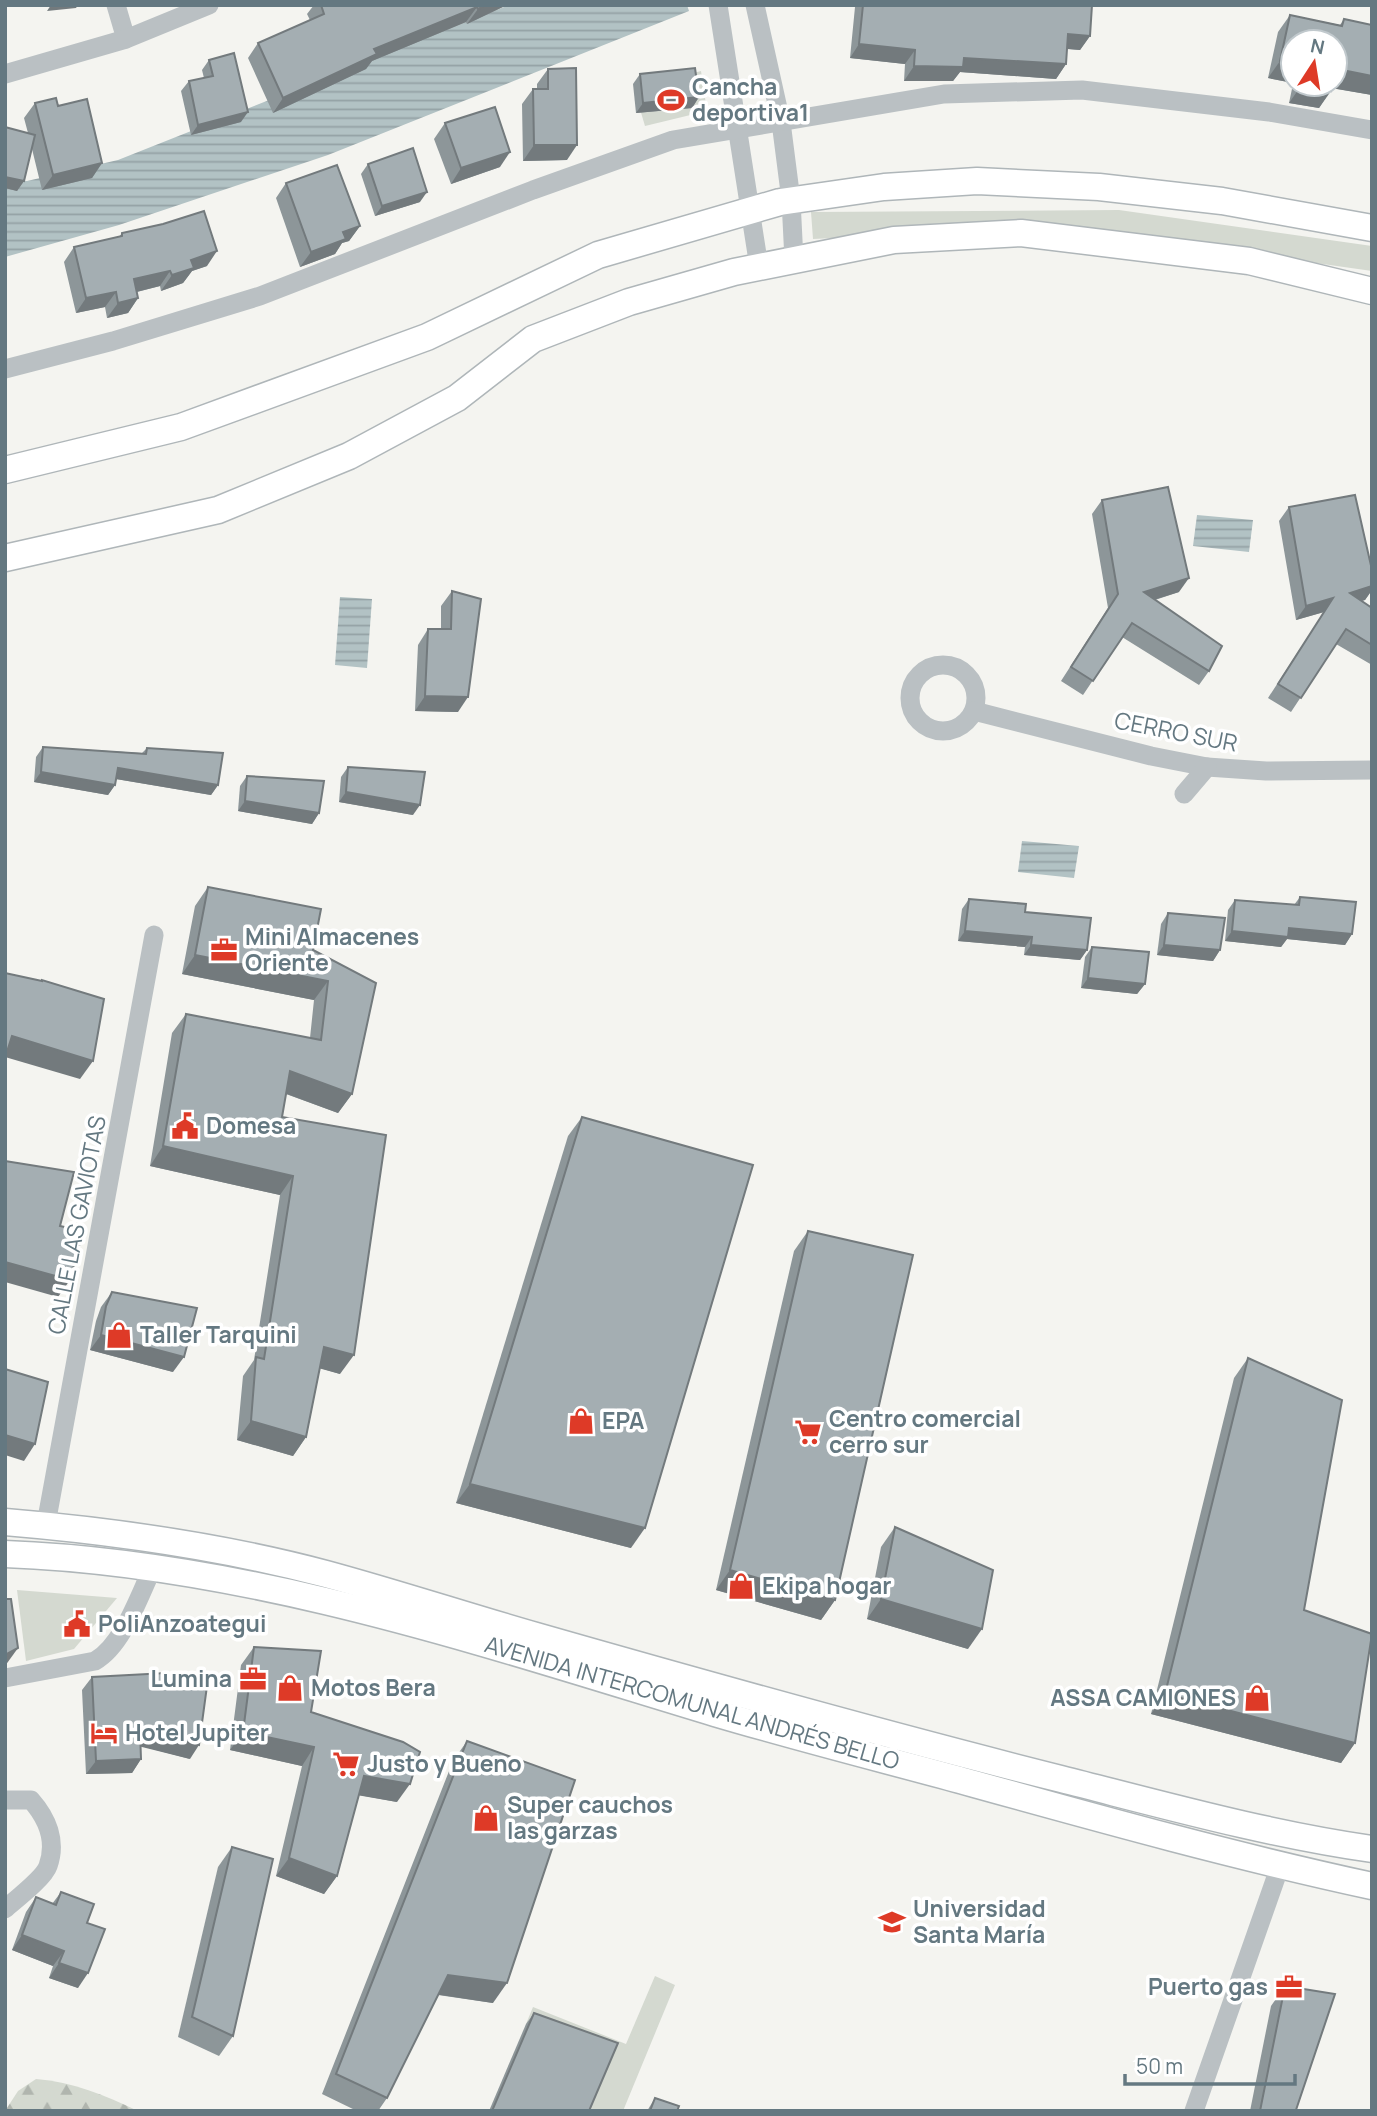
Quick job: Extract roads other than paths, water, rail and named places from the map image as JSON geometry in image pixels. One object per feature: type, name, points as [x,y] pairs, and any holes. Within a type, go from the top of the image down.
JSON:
[{"type":"main road","points":[[5,470],[181,426],[427,337],[598,255],[791,200],[884,187],[977,181],[1098,187],[1222,201],[1372,228]]},
{"type":"main road","points":[[5,558],[218,510],[349,456],[457,398],[533,339],[629,302],[734,272],[894,240],[1021,233],[1249,261],[1372,291]]},
{"type":"main road","name":"AVENIDA INTERCOMUNAL ANDRÉS BELLO","points":[[5,1522],[46,1524],[143,1537],[238,1554],[325,1574],[776,1705],[983,1760],[1214,1818],[1372,1849]]},
{"type":"main road","name":"AVENIDA INTERCOMUNAL ANDRÉS BELLO","points":[[5,1554],[153,1567],[214,1577],[382,1616],[476,1641],[724,1716],[1280,1866],[1372,1886]]},
{"type":"street","points":[[116,5],[126,39]]},
{"type":"street","points":[[5,75],[126,39],[209,5]]},
{"type":"street","points":[[718,5],[759,267]]},
{"type":"street","points":[[755,5],[781,121],[791,200],[794,260]]},
{"type":"street","points":[[5,369],[113,341],[260,296],[533,190],[673,140],[781,121],[944,94],[1082,90],[1269,113],[1372,130]]},
{"type":"street","name":"CERRO SUR","points":[[974,711],[1151,756],[1207,767],[1266,771],[1372,769]]},
{"type":"street","points":[[1184,794],[1207,767]]},
{"type":"street","name":"CALLE LAS GAVIOTAS","points":[[46,1524],[154,935]]},
{"type":"street","points":[[5,1678],[95,1661],[102,1657],[115,1645],[153,1567]]},
{"type":"street","points":[[5,1800],[31,1800],[44,1815],[51,1840],[47,1868],[5,1909]]},
{"type":"street","points":[[1195,2111],[1280,1866]]},
{"type":"place","name":"Cancha deportiva1","points":[[671,100]]},
{"type":"place","name":"Mini Almacenes Oriente","points":[[224,950]]},
{"type":"place","name":"Domesa","points":[[185,1126]]},
{"type":"place","name":"Taller Tarquini","points":[[119,1335]]},
{"type":"place","name":"EPA","points":[[581,1421]]},
{"type":"place","name":"Centro comercial cerro sur","points":[[808,1432]]},
{"type":"place","name":"Ekipa hogar","points":[[741,1586]]},
{"type":"place","name":"PoliAnzoategui","points":[[77,1624]]},
{"type":"place","name":"Lumina","points":[[253,1679]]},
{"type":"place","name":"Motos Bera","points":[[290,1688]]},
{"type":"place","name":"ASSA CAMIONES","points":[[1257,1698]]},
{"type":"place","name":"Hotel Jupiter","points":[[104,1733]]},
{"type":"place","name":"Justo y Bueno","points":[[346,1764]]},
{"type":"place","name":"Super cauchos las garzas","points":[[486,1818]]},
{"type":"place","name":"Universidad Santa María","points":[[892,1922]]},
{"type":"place","name":"Puerto gas","points":[[1289,1987]]}]
